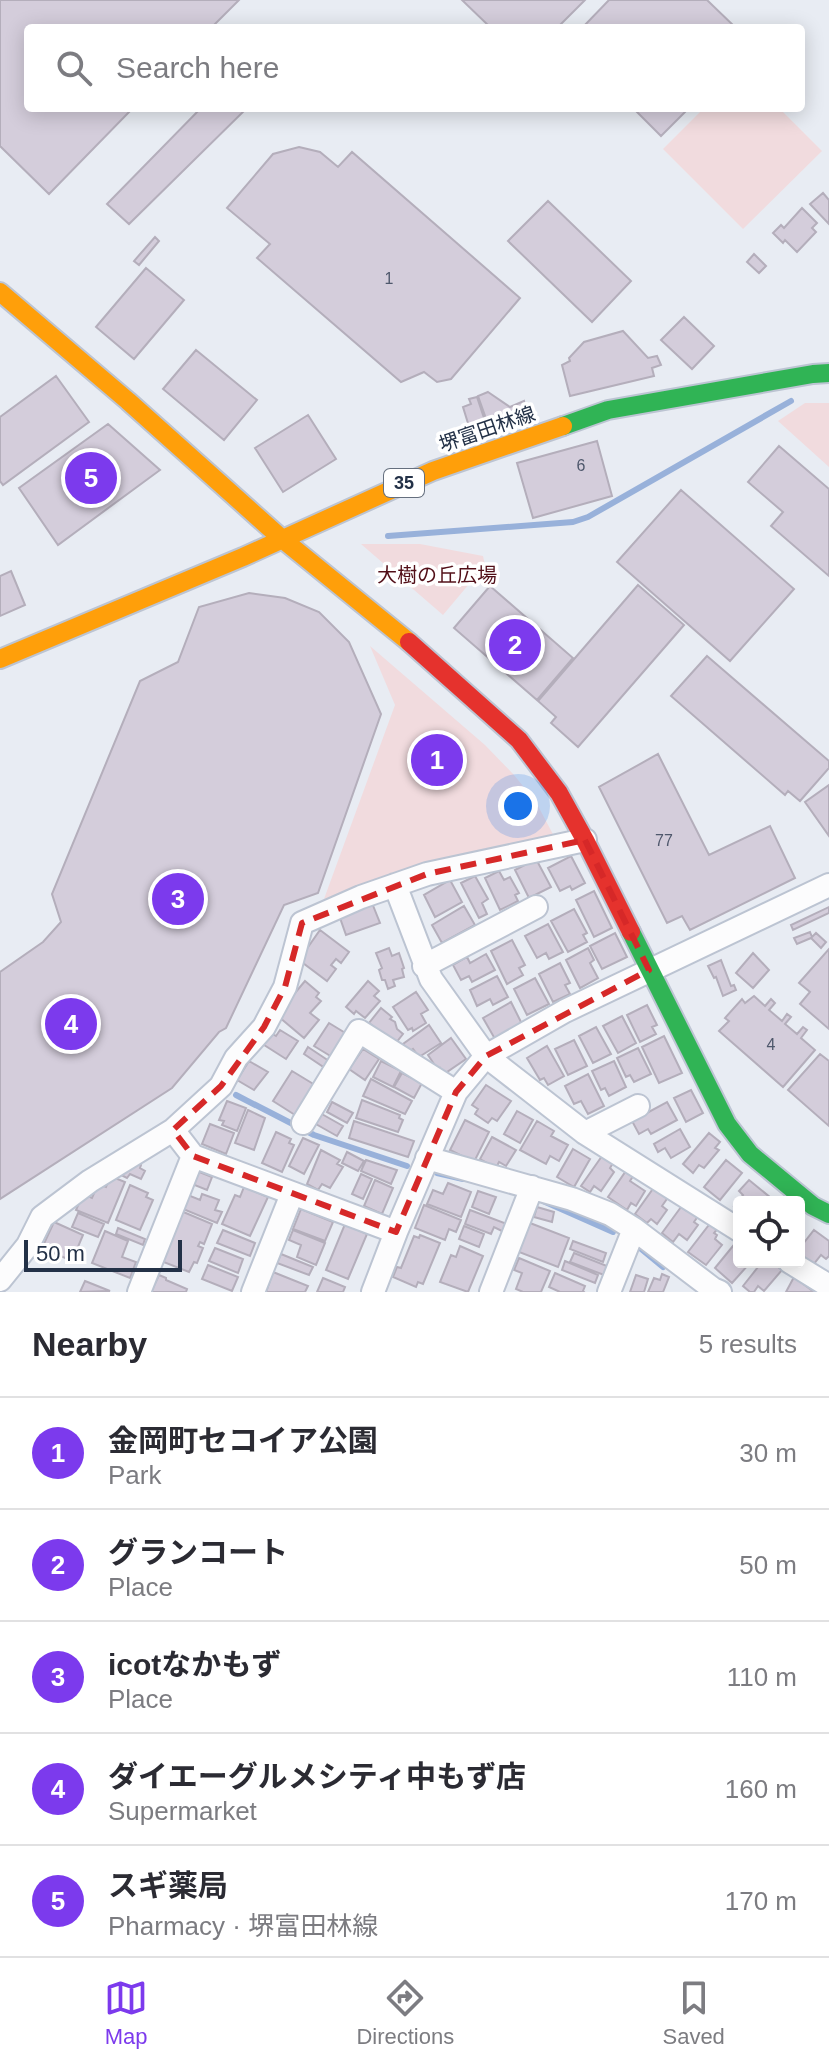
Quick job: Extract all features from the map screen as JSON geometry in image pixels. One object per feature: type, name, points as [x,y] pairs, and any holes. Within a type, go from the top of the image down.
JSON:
[{"type":"street","points":[[0,292],[281,538],[428,657],[519,740],[559,793],[585,840],[727,1124],[750,1154],[813,1206],[829,1214]]},
{"type":"street","name":"堺富田林線","points":[[0,659],[243,557],[433,471],[608,410],[829,373]]},
{"type":"street","points":[[8,1281],[42,1217],[90,1181],[173,1130],[221,1086],[236,1058],[264,1027],[285,987],[302,923],[427,874],[585,840]]},
{"type":"street","points":[[395,885],[424,966],[486,1056],[585,1133],[733,1226]]},
{"type":"street","points":[[373,1292],[456,1092],[486,1056],[565,1011],[829,885]]},
{"type":"street","points":[[424,966],[536,907]]},
{"type":"street","points":[[303,1123],[359,1031],[456,1092]]},
{"type":"street","points":[[585,1133],[638,1106]]},
{"type":"street","points":[[173,1130],[193,1156],[396,1232]]},
{"type":"street","points":[[139,1292],[193,1156]]},
{"type":"street","points":[[427,1158],[572,1199],[610,1214],[720,1292]]},
{"type":"street","points":[[491,1292],[532,1187]]},
{"type":"street","points":[[253,1292],[292,1194]]},
{"type":"street","points":[[609,1292],[634,1229]]},
{"type":"street","points":[[800,1268],[829,1286]]},
{"type":"highlighted area","points":[[585,840],[649,970],[486,1056],[456,1092],[396,1232],[193,1156],[173,1130],[221,1086],[264,1027],[285,987],[302,923],[427,874]]},
{"type":"green space","points":[[700,112],[783,112],[822,151],[743,229],[663,149]]},
{"type":"green space","points":[[805,403],[829,403],[829,467],[778,421]]},
{"type":"green space","name":"大樹の丘広場","points":[[361,544],[420,544],[483,556],[485,565],[443,615]]},
{"type":"green space","points":[[370,646],[485,745],[514,775],[536,802],[556,840],[420,867],[324,899],[395,705]]},
{"type":"building","points":[[0,0],[239,0],[215,24],[24,24],[24,112],[129,112],[49,194],[0,146]]},
{"type":"building","points":[[462,0],[585,0],[561,24],[487,24]]},
{"type":"building","points":[[609,0],[707,0],[732,24],[586,24]]},
{"type":"building","points":[[197,112],[243,112],[129,224],[107,204]]},
{"type":"building","points":[[637,112],[685,112],[661,136]]},
{"type":"building","points":[[299,147],[320,152],[338,167],[352,152],[520,298],[451,379],[437,382],[424,372],[401,382],[257,258],[270,244],[227,208],[273,154]]},
{"type":"building","points":[[823,193],[829,200],[829,224],[810,204]]},
{"type":"building","points":[[548,201],[631,281],[592,322],[508,241]]},
{"type":"building","points":[[802,208],[817,223],[812,228],[816,232],[797,252],[773,233],[781,225],[784,228]]},
{"type":"building","points":[[155,237],[159,241],[139,265],[134,261]]},
{"type":"building","points":[[754,254],[766,266],[759,273],[747,262]]},
{"type":"building","points":[[146,268],[184,300],[134,359],[96,327]]},
{"type":"building","points":[[684,317],[714,346],[692,369],[661,340]]},
{"type":"building","points":[[623,331],[648,358],[657,356],[661,365],[652,368],[654,376],[570,396],[562,365],[570,361],[569,358],[584,342]]},
{"type":"building","points":[[196,350],[257,400],[224,440],[163,389]]},
{"type":"building","points":[[56,376],[89,422],[3,485],[0,481],[0,417]]},
{"type":"building","points":[[488,392],[510,407],[524,401],[525,406],[520,408],[523,416],[489,427],[478,396]]},
{"type":"building","points":[[477,397],[487,427],[471,433],[463,407],[471,404],[469,399]]},
{"type":"building","points":[[308,415],[336,459],[283,492],[255,448]]},
{"type":"building","points":[[108,424],[160,470],[58,545],[19,488]]},
{"type":"building","points":[[597,441],[612,496],[533,518],[517,463]]},
{"type":"building","points":[[779,446],[829,489],[829,576],[771,526],[783,512],[748,482]]},
{"type":"building","points":[[681,490],[794,589],[730,661],[617,562]]},
{"type":"building","points":[[11,571],[25,605],[0,616],[0,576]]},
{"type":"building","points":[[638,585],[684,625],[578,747],[551,723],[556,717],[538,701]]},
{"type":"building","points":[[490,586],[573,658],[537,700],[454,628]]},
{"type":"building","points":[[249,593],[285,598],[319,612],[349,642],[381,714],[318,893],[284,905],[226,1028],[219,1032],[172,1088],[0,1199],[0,972],[43,942],[61,922],[52,894],[140,681],[178,662],[199,607]]},
{"type":"building","points":[[707,656],[829,761],[829,768],[800,801],[788,791],[785,795],[671,696]]},
{"type":"building","points":[[658,754],[709,855],[770,826],[795,878],[690,930],[682,916],[667,923],[599,787]]},
{"type":"building","points":[[829,785],[829,836],[805,802]]},
{"type":"building","points":[[571,856],[585,883],[572,890],[570,886],[560,891],[548,868]]},
{"type":"building","points":[[536,859],[551,887],[529,898],[515,870]]},
{"type":"building","points":[[499,871],[504,880],[510,877],[519,893],[515,895],[518,901],[500,910],[485,878]]},
{"type":"building","points":[[475,876],[488,899],[482,903],[487,914],[479,918],[461,883]]},
{"type":"building","points":[[450,880],[462,902],[435,917],[424,895]]},
{"type":"building","points":[[594,891],[612,928],[594,937],[576,900]]},
{"type":"building","points":[[372,903],[380,923],[346,935],[339,915]]},
{"type":"building","points":[[464,906],[475,925],[442,943],[432,925]]},
{"type":"building","points":[[829,907],[829,913],[793,930],[791,925]]},
{"type":"building","points":[[574,909],[587,933],[583,935],[587,942],[568,952],[551,921]]},
{"type":"building","points":[[548,924],[563,952],[549,959],[546,953],[537,958],[525,936]]},
{"type":"building","points":[[320,930],[349,952],[341,963],[336,959],[331,965],[336,969],[327,981],[299,960]]},
{"type":"building","points":[[810,932],[812,937],[816,933],[826,942],[821,948],[811,938],[797,944],[794,938]]},
{"type":"building","points":[[615,933],[627,957],[602,969],[590,946]]},
{"type":"building","points":[[512,940],[525,965],[519,968],[523,975],[507,984],[491,951]]},
{"type":"building","points":[[389,948],[392,956],[399,953],[404,977],[393,980],[395,986],[388,989],[385,980],[382,980],[379,970],[382,968],[376,953]]},
{"type":"building","points":[[588,948],[594,960],[590,963],[598,978],[580,988],[566,960]]},
{"type":"building","points":[[829,949],[829,1029],[800,1004],[810,992],[799,983]]},
{"type":"building","points":[[753,953],[769,970],[753,988],[736,973]]},
{"type":"building","points":[[486,954],[495,970],[472,982],[469,976],[461,980],[453,965],[467,957],[470,963]]},
{"type":"building","points":[[721,960],[731,986],[734,985],[736,990],[723,996],[708,966]]},
{"type":"building","points":[[560,963],[570,983],[565,985],[570,994],[553,1002],[539,974]]},
{"type":"building","points":[[497,976],[508,997],[493,1005],[490,999],[477,1006],[470,990]]},
{"type":"building","points":[[535,978],[549,1004],[527,1015],[514,989]]},
{"type":"building","points":[[305,981],[319,993],[316,997],[321,1001],[310,1013],[319,1020],[304,1038],[279,1017]]},
{"type":"building","points":[[368,981],[379,991],[374,996],[380,1001],[365,1018],[346,1007]]},
{"type":"building","points":[[416,992],[428,1010],[421,1014],[426,1023],[413,1031],[412,1028],[408,1030],[393,1007]]},
{"type":"building","points":[[754,996],[765,1006],[771,999],[775,1003],[769,1010],[782,1021],[787,1014],[791,1017],[785,1024],[797,1034],[803,1027],[807,1030],[801,1038],[815,1050],[783,1087],[719,1031],[729,1021],[725,1018],[742,999],[745,1003]]},
{"type":"building","points":[[511,1002],[522,1024],[495,1039],[483,1018]]},
{"type":"building","points":[[647,1005],[657,1025],[652,1027],[656,1034],[640,1042],[627,1015]]},
{"type":"building","points":[[381,1008],[392,1017],[390,1019],[403,1034],[395,1044],[369,1023]]},
{"type":"building","points":[[622,1016],[636,1043],[618,1053],[603,1026]]},
{"type":"building","points":[[329,1023],[347,1034],[332,1057],[314,1046]]},
{"type":"building","points":[[429,1025],[441,1043],[419,1057],[413,1049],[409,1052],[403,1044]]},
{"type":"building","points":[[596,1027],[611,1054],[593,1063],[579,1036]]},
{"type":"building","points":[[280,1030],[298,1041],[286,1059],[261,1043],[269,1032],[276,1036]]},
{"type":"building","points":[[664,1036],[682,1073],[659,1083],[642,1047]]},
{"type":"building","points":[[451,1038],[466,1059],[444,1074],[428,1055]]},
{"type":"building","points":[[574,1040],[587,1066],[568,1075],[555,1049]]},
{"type":"building","points":[[547,1046],[564,1076],[548,1085],[544,1078],[540,1080],[527,1058]]},
{"type":"building","points":[[308,1047],[329,1061],[325,1068],[304,1054]]},
{"type":"building","points":[[638,1048],[651,1074],[634,1082],[630,1075],[626,1077],[617,1058]]},
{"type":"building","points":[[363,1049],[379,1059],[365,1080],[349,1069]]},
{"type":"building","points":[[820,1054],[829,1061],[829,1126],[788,1090]]},
{"type":"building","points":[[249,1061],[268,1072],[254,1090],[237,1080]]},
{"type":"building","points":[[381,1061],[401,1071],[393,1087],[373,1077]]},
{"type":"building","points":[[614,1061],[626,1087],[609,1096],[605,1088],[601,1090],[592,1071]]},
{"type":"building","points":[[292,1071],[315,1085],[295,1115],[273,1101]]},
{"type":"building","points":[[402,1073],[422,1083],[414,1098],[394,1087]]},
{"type":"building","points":[[588,1074],[604,1106],[588,1114],[581,1101],[574,1104],[565,1086]]},
{"type":"building","points":[[371,1079],[412,1101],[405,1114],[363,1096]]},
{"type":"building","points":[[486,1085],[511,1101],[497,1121],[492,1118],[488,1123],[475,1114],[478,1109],[472,1105]]},
{"type":"building","points":[[691,1090],[703,1113],[686,1122],[674,1098]]},
{"type":"building","points":[[362,1100],[400,1115],[399,1118],[403,1120],[398,1132],[356,1118]]},
{"type":"building","points":[[227,1101],[246,1108],[237,1131],[222,1125],[224,1121],[219,1120]]},
{"type":"building","points":[[332,1102],[353,1113],[347,1123],[327,1112]]},
{"type":"building","points":[[667,1102],[677,1120],[651,1134],[648,1129],[639,1134],[632,1121]]},
{"type":"building","points":[[248,1110],[265,1118],[254,1150],[235,1143]]},
{"type":"building","points":[[517,1111],[533,1120],[520,1143],[504,1134]]},
{"type":"building","points":[[320,1113],[343,1126],[337,1136],[314,1123]]},
{"type":"building","points":[[465,1120],[489,1132],[474,1162],[450,1150]]},
{"type":"building","points":[[354,1121],[414,1141],[408,1157],[349,1138]]},
{"type":"building","points":[[537,1121],[554,1131],[551,1136],[568,1145],[559,1161],[550,1156],[546,1164],[520,1150]]},
{"type":"building","points":[[210,1124],[234,1133],[226,1154],[202,1144]]},
{"type":"building","points":[[680,1129],[690,1147],[671,1158],[665,1148],[658,1152],[654,1144]]},
{"type":"building","points":[[276,1132],[291,1139],[289,1143],[294,1145],[282,1172],[262,1163]]},
{"type":"building","points":[[709,1133],[720,1142],[715,1148],[719,1150],[704,1168],[699,1165],[693,1173],[683,1164]]},
{"type":"building","points":[[492,1137],[516,1150],[506,1166],[499,1162],[496,1168],[480,1159]]},
{"type":"building","points":[[303,1138],[319,1145],[304,1174],[289,1166]]},
{"type":"building","points":[[573,1149],[590,1159],[574,1187],[557,1177]]},
{"type":"building","points":[[321,1150],[340,1160],[337,1164],[343,1167],[330,1188],[322,1184],[318,1190],[307,1184]]},
{"type":"building","points":[[347,1152],[364,1161],[358,1171],[342,1163]]},
{"type":"building","points":[[602,1156],[613,1163],[610,1168],[614,1172],[601,1191],[594,1186],[590,1192],[581,1186]]},
{"type":"building","points":[[366,1160],[397,1170],[391,1184],[361,1171]]},
{"type":"building","points":[[726,1160],[742,1173],[720,1200],[704,1187]]},
{"type":"building","points":[[133,1161],[145,1171],[141,1179],[130,1174],[127,1178],[119,1174]]},
{"type":"building","points":[[628,1168],[635,1173],[630,1181],[645,1191],[636,1206],[631,1203],[627,1210],[608,1197]]},
{"type":"building","points":[[197,1171],[212,1177],[207,1190],[192,1184]]},
{"type":"building","points":[[361,1174],[372,1179],[363,1199],[352,1194]]},
{"type":"building","points":[[110,1176],[125,1182],[108,1223],[76,1210],[83,1194],[92,1198],[98,1184],[106,1187]]},
{"type":"building","points":[[375,1180],[393,1188],[382,1214],[364,1206]]},
{"type":"building","points":[[749,1180],[769,1196],[742,1196],[739,1191]]},
{"type":"building","points":[[448,1183],[471,1192],[461,1217],[427,1204],[433,1190],[443,1194]]},
{"type":"building","points":[[130,1185],[148,1193],[146,1197],[153,1200],[140,1230],[116,1220]]},
{"type":"building","points":[[655,1186],[669,1196],[662,1206],[667,1210],[657,1224],[651,1219],[647,1223],[635,1214]]},
{"type":"building","points":[[244,1187],[268,1197],[250,1236],[222,1224],[235,1195],[240,1197]]},
{"type":"building","points":[[478,1191],[496,1197],[489,1214],[472,1207]]},
{"type":"building","points":[[202,1194],[219,1200],[215,1210],[222,1212],[217,1223],[183,1209],[188,1195],[200,1200]]},
{"type":"building","points":[[424,1205],[461,1220],[456,1232],[449,1229],[445,1240],[415,1228]]},
{"type":"building","points":[[692,1206],[701,1212],[694,1222],[698,1225],[687,1240],[679,1234],[673,1242],[662,1233],[681,1207],[687,1211]]},
{"type":"building","points":[[537,1207],[554,1212],[552,1222],[534,1217]]},
{"type":"building","points":[[301,1209],[333,1222],[325,1241],[293,1229]]},
{"type":"building","points":[[470,1210],[507,1224],[504,1232],[494,1227],[491,1234],[465,1224]]},
{"type":"building","points":[[181,1211],[212,1224],[204,1244],[200,1242],[198,1246],[203,1248],[197,1263],[194,1262],[189,1272],[161,1261]]},
{"type":"building","points":[[78,1213],[104,1224],[98,1237],[72,1227]]},
{"type":"building","points":[[712,1221],[719,1227],[714,1233],[717,1235],[715,1239],[722,1245],[706,1265],[688,1252]]},
{"type":"building","points":[[54,1222],[83,1235],[72,1261],[42,1248]]},
{"type":"building","points":[[530,1223],[569,1238],[558,1267],[519,1252]]},
{"type":"building","points":[[345,1224],[367,1234],[348,1279],[326,1270]]},
{"type":"building","points":[[464,1226],[484,1234],[479,1247],[459,1239]]},
{"type":"building","points":[[118,1228],[145,1239],[143,1245],[116,1234]]},
{"type":"building","points":[[223,1230],[255,1243],[250,1256],[217,1243]]},
{"type":"building","points":[[293,1230],[325,1243],[316,1265],[297,1257],[301,1245],[289,1240]]},
{"type":"building","points":[[814,1230],[829,1241],[829,1256],[826,1259],[821,1255],[813,1265],[805,1259],[805,1241]]},
{"type":"building","points":[[105,1231],[128,1241],[122,1257],[136,1262],[130,1278],[92,1263]]},
{"type":"building","points":[[420,1235],[440,1243],[423,1284],[418,1282],[416,1287],[393,1277],[397,1267],[401,1268],[414,1236],[419,1238]]},
{"type":"building","points":[[573,1241],[606,1253],[603,1262],[570,1249]]},
{"type":"building","points":[[460,1246],[483,1256],[468,1292],[440,1282],[451,1255],[456,1257]]},
{"type":"building","points":[[733,1246],[733,1268],[745,1268],[732,1283],[715,1268]]},
{"type":"building","points":[[215,1248],[243,1259],[238,1273],[209,1261]]},
{"type":"building","points":[[574,1253],[607,1266],[604,1275],[570,1262]]},
{"type":"building","points":[[281,1254],[313,1267],[309,1275],[277,1263]]},
{"type":"building","points":[[519,1258],[550,1271],[541,1292],[516,1289],[522,1273],[514,1270]]},
{"type":"building","points":[[565,1261],[598,1275],[595,1283],[562,1270]]},
{"type":"building","points":[[208,1265],[238,1277],[232,1291],[202,1279]]},
{"type":"building","points":[[757,1268],[782,1270],[764,1291],[758,1286],[750,1292],[743,1286]]},
{"type":"building","points":[[273,1272],[308,1286],[305,1292],[266,1292]]},
{"type":"building","points":[[555,1273],[585,1286],[584,1292],[560,1292],[549,1287]]},
{"type":"building","points":[[662,1274],[669,1277],[663,1292],[648,1292],[654,1278],[660,1280]]},
{"type":"building","points":[[159,1275],[187,1289],[186,1292],[151,1292]]},
{"type":"building","points":[[636,1275],[648,1279],[644,1292],[630,1292]]},
{"type":"building","points":[[794,1277],[814,1292],[786,1292]]},
{"type":"building","points":[[323,1278],[345,1287],[343,1292],[317,1292]]},
{"type":"building","points":[[85,1281],[110,1291],[80,1292]]},
{"type":"waterway","points":[[388,536],[573,522],[588,517],[791,401]]},
{"type":"waterway","points":[[236,1095],[314,1135],[407,1166]]},
{"type":"waterway","points":[[437,1173],[463,1179]]},
{"type":"waterway","points":[[543,1201],[613,1232]]},
{"type":"waterway","points":[[640,1248],[663,1267]]},
{"type":"traffic: fast","points":[[563,426],[608,410],[829,373]]},
{"type":"traffic: fast","points":[[631,932],[727,1124],[750,1154],[813,1206],[829,1214]]},
{"type":"traffic: slow","points":[[0,292],[281,538],[409,642]]},
{"type":"traffic: slow","points":[[0,659],[243,557],[433,471],[563,426]]},
{"type":"traffic: jam","points":[[409,642],[519,740],[559,793],[631,932]]},
{"type":"place","name":"スギ薬局","points":[[91,478]]},
{"type":"place","name":"グランコート","points":[[515,645]]},
{"type":"place","name":"金岡町セコイア公園","points":[[437,760]]},
{"type":"place","name":"icotなかもず","points":[[178,899]]},
{"type":"place","name":"ダイエーグルメシティ中もず店","points":[[71,1024]]}]
